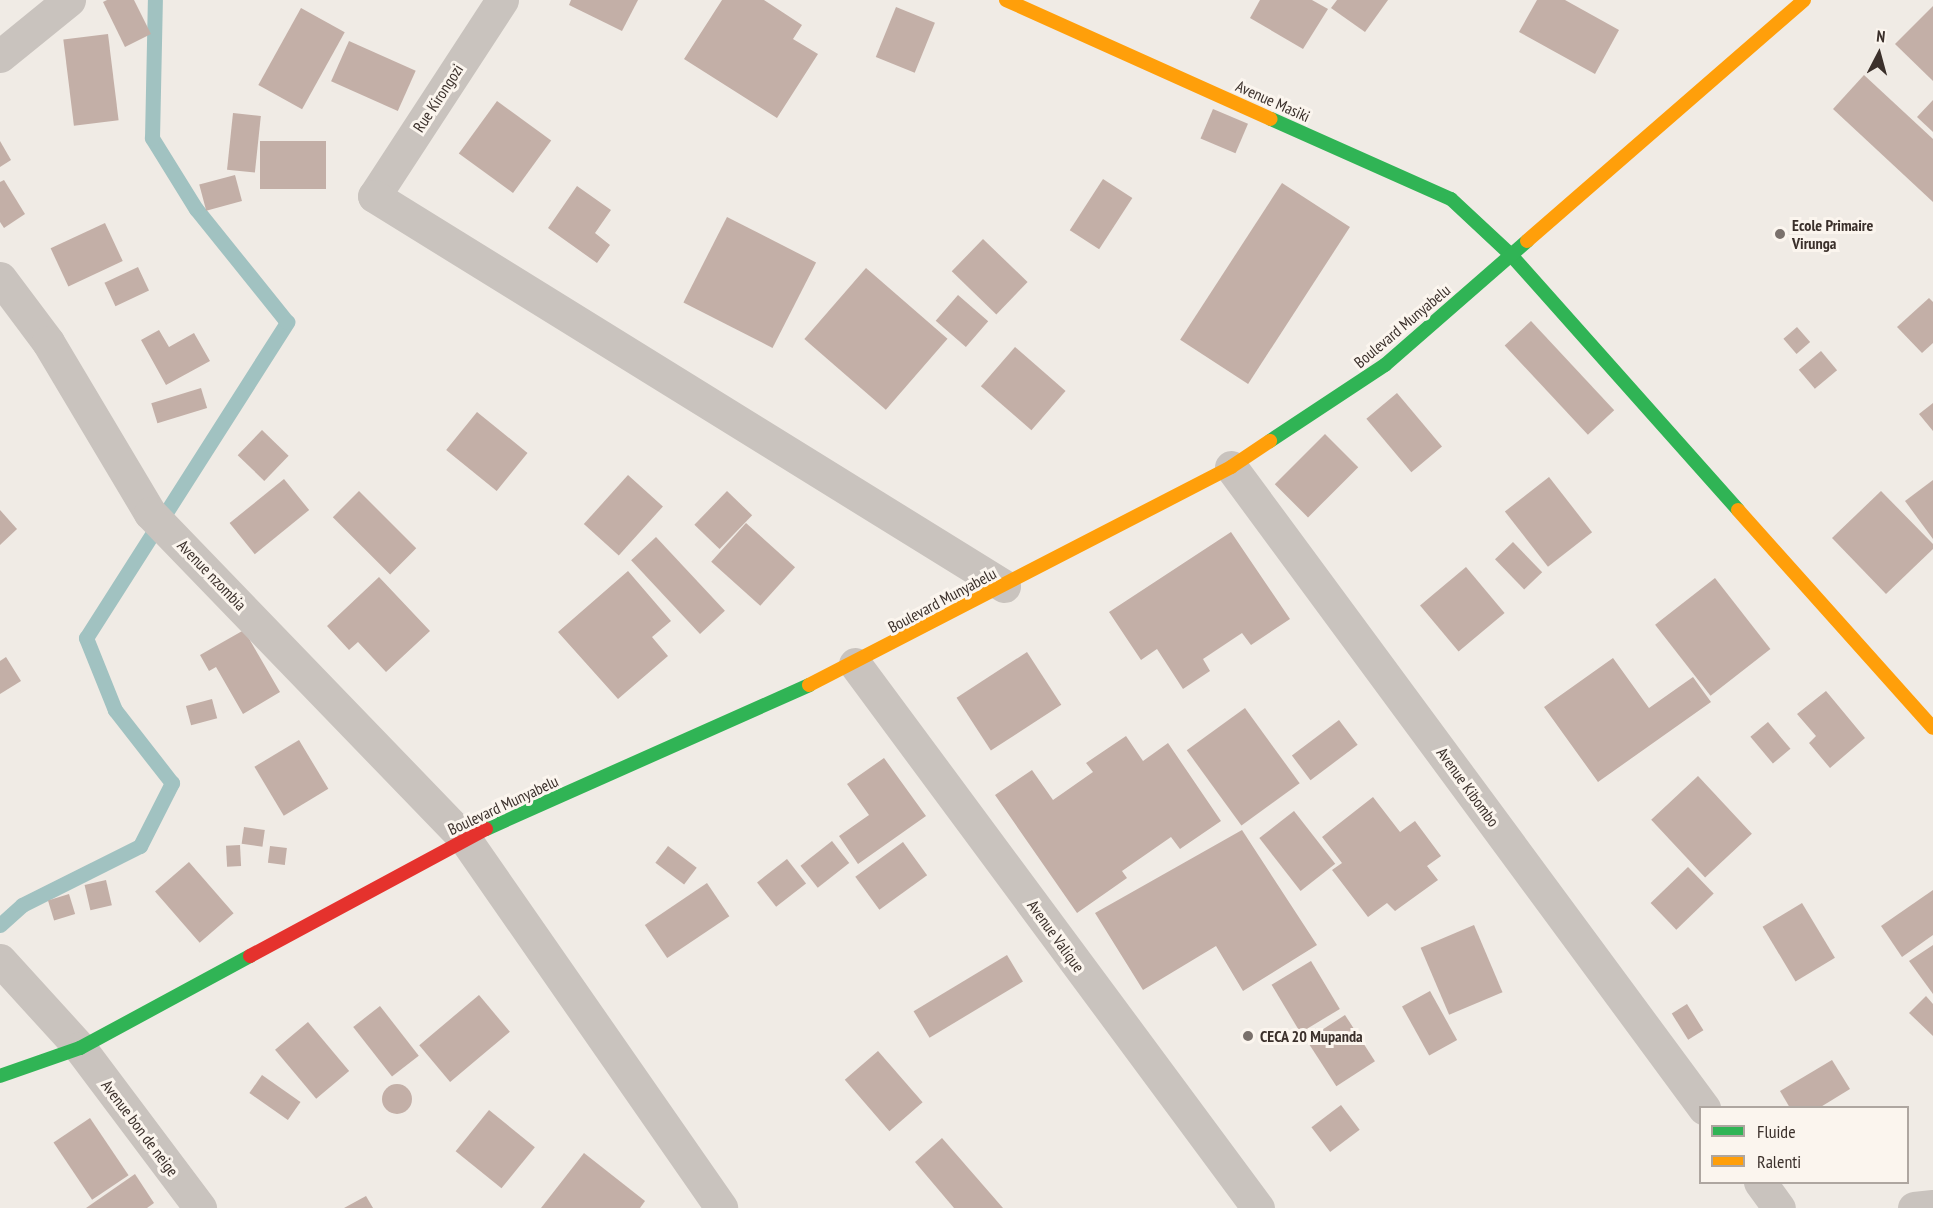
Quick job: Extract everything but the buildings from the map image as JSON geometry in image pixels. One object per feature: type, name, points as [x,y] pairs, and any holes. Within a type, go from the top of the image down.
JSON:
[{"type":"street","points":[[0,57],[69,0]]},
{"type":"street","name":"Rue Kirongozi","points":[[502,0],[374,196],[1004,586]]},
{"type":"street","name":"Avenue Masiki","points":[[1006,0],[1452,199],[1510,255],[1933,728]]},
{"type":"street","name":"Boulevard Munyabelu","points":[[0,1076],[80,1048],[465,839],[855,664],[1231,467],[1385,365],[1804,0]]},
{"type":"street","name":"Avenue nzombia","points":[[0,278],[48,342],[150,513],[185,546],[465,839],[721,1208]]},
{"type":"street","name":"Avenue Kibombo","points":[[1231,467],[1703,1106]]},
{"type":"street","name":"Avenue Valique","points":[[855,664],[1258,1208]]},
{"type":"street","name":"Avenue bon de neige","points":[[3,964],[80,1048],[200,1208]]},
{"type":"street","points":[[1761,1184],[1779,1208]]},
{"type":"street","points":[[1914,1208],[1933,1206]]},
{"type":"waterway","points":[[0,925],[22,905],[140,846],[172,783],[115,710],[86,638],[287,322],[196,209],[152,138],[155,0]]},
{"type":"traffic: fast","points":[[1271,119],[1451,199],[1511,255],[1738,510]]},
{"type":"traffic: fast","points":[[1270,441],[1385,365],[1527,241]]},
{"type":"traffic: fast","points":[[486,829],[809,685]]},
{"type":"traffic: fast","points":[[0,1076],[80,1048],[250,956]]},
{"type":"traffic: slow","points":[[1006,0],[1271,119]]},
{"type":"traffic: slow","points":[[1527,241],[1804,0]]},
{"type":"traffic: slow","points":[[809,685],[1231,467],[1270,441]]},
{"type":"traffic: slow","points":[[1738,510],[1933,728]]},
{"type":"traffic: jam","points":[[250,956],[486,829]]},
{"type":"place","name":"Ecole Primaire Virunga","points":[[1780,234]]},
{"type":"place","name":"CECA 20 Mupanda","points":[[1248,1036]]}]
